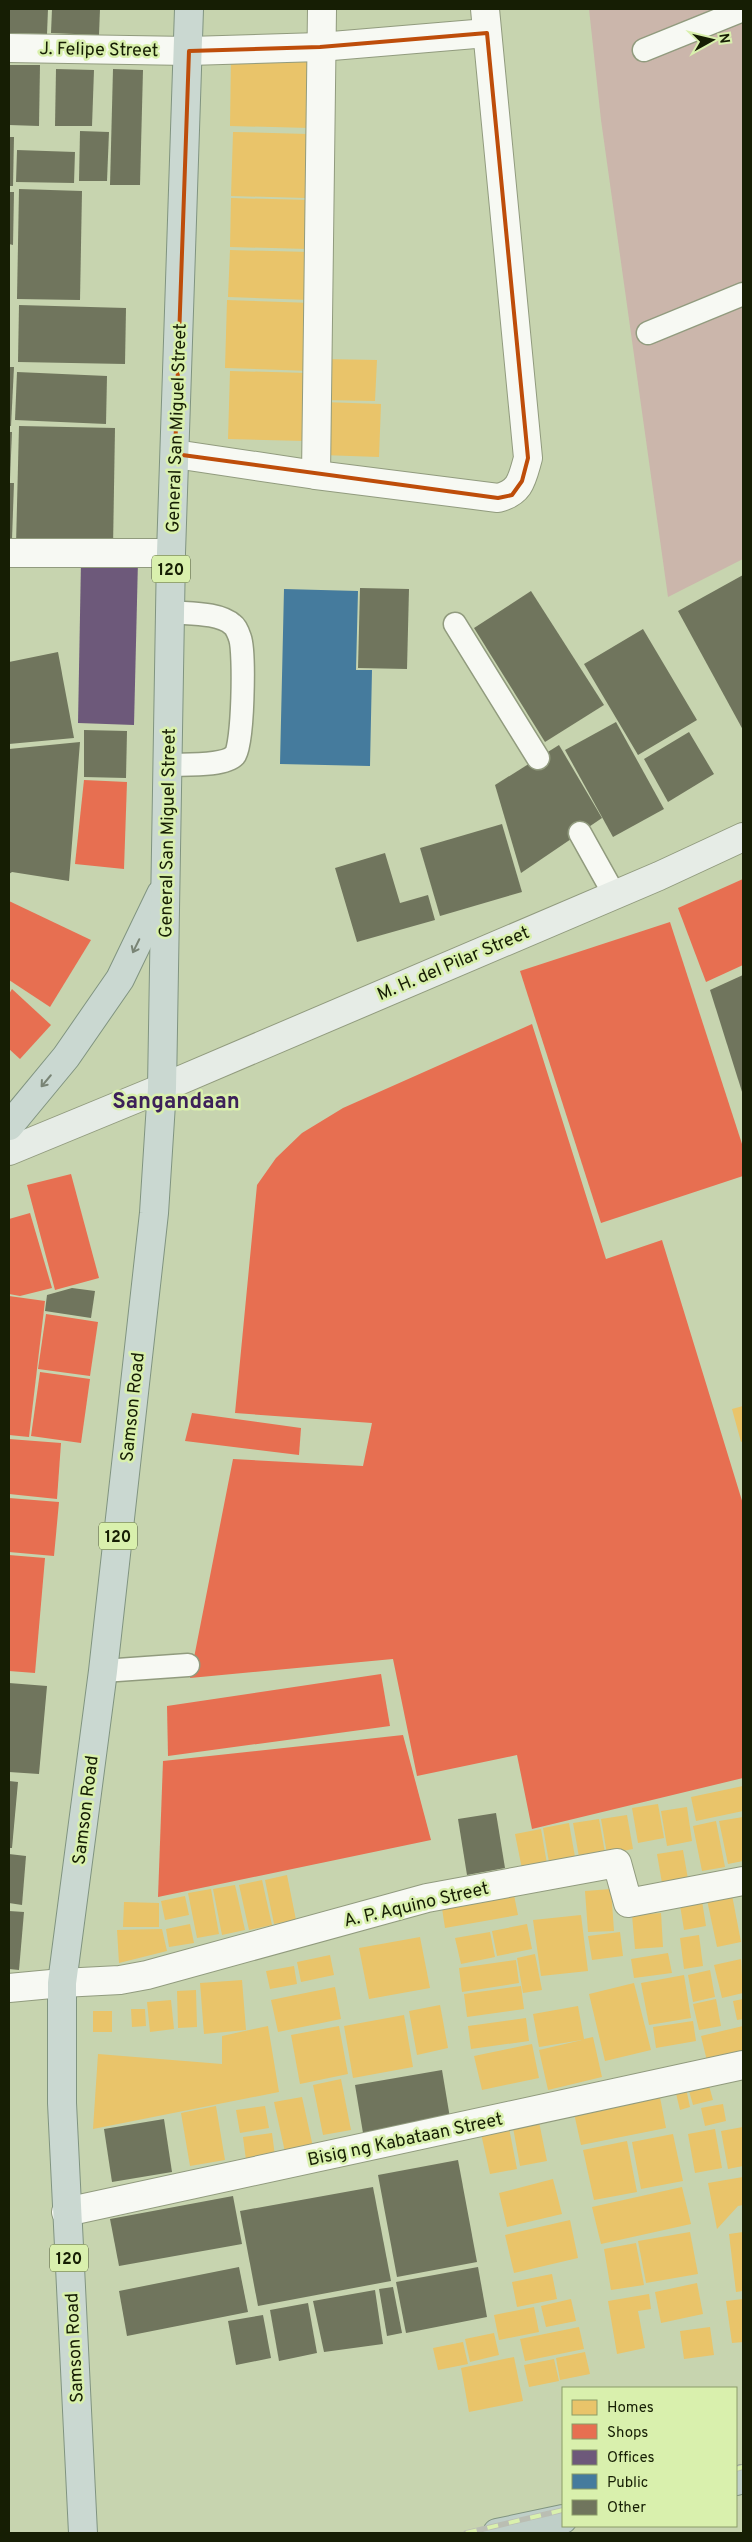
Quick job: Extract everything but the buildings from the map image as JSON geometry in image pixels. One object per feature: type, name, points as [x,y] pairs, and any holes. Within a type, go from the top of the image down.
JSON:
[{"type":"highway","name":"General San Miguel Street","points":[[162,1088],[171,553],[189,9]]},
{"type":"highway","points":[[9,1126],[66,1057],[120,980],[165,886]]},
{"type":"highway","name":"Samson Road","points":[[83,2533],[66,2212],[62,2103],[62,1983],[103,1672],[154,1213],[162,1088]]},
{"type":"highway","points":[[498,2533],[562,2519]]},
{"type":"main road","name":"M. H. del Pilar Street","points":[[9,1150],[162,1088],[659,876],[743,837]]},
{"type":"street","points":[[316,475],[320,47],[322,9]]},
{"type":"street","name":"J. Felipe Street","points":[[9,48],[188,51],[320,47],[486,21]]},
{"type":"street","points":[[175,454],[316,475],[498,498],[512,494],[522,480],[528,458],[486,21]]},
{"type":"street","points":[[9,553],[171,553]]},
{"type":"street","name":"A. P. Aquino Street","points":[[62,1983],[120,1980],[147,1975],[427,1898],[617,1863],[628,1902],[743,1881]]},
{"type":"street","points":[[9,1988],[62,1983]]},
{"type":"street","name":"Bisig ng Kabataan Street","points":[[66,2212],[743,2065]]},
{"type":"lane","points":[[644,50],[743,10]]},
{"type":"lane","points":[[648,333],[743,294]]},
{"type":"lane","points":[[168,765],[223,761],[234,756],[240,747],[242,711],[242,654],[240,639],[233,625],[217,617],[170,612]]},
{"type":"lane","points":[[455,624],[538,758]]},
{"type":"lane","points":[[580,833],[614,894]]},
{"type":"lane","points":[[103,1672],[188,1665]]},
{"type":"highlighted area","points":[[487,33],[528,458],[522,481],[512,495],[498,498],[175,454],[189,51],[320,47]]},
{"type":"shaded area","points":[[589,9],[743,9],[743,559],[668,597],[601,120]]},
{"type":"railway","points":[[737,2469],[743,2467]]},
{"type":"railway","points":[[466,2533],[562,2510]]},
{"type":"district","name":"Sangandaan","points":[[176,1100]]}]
